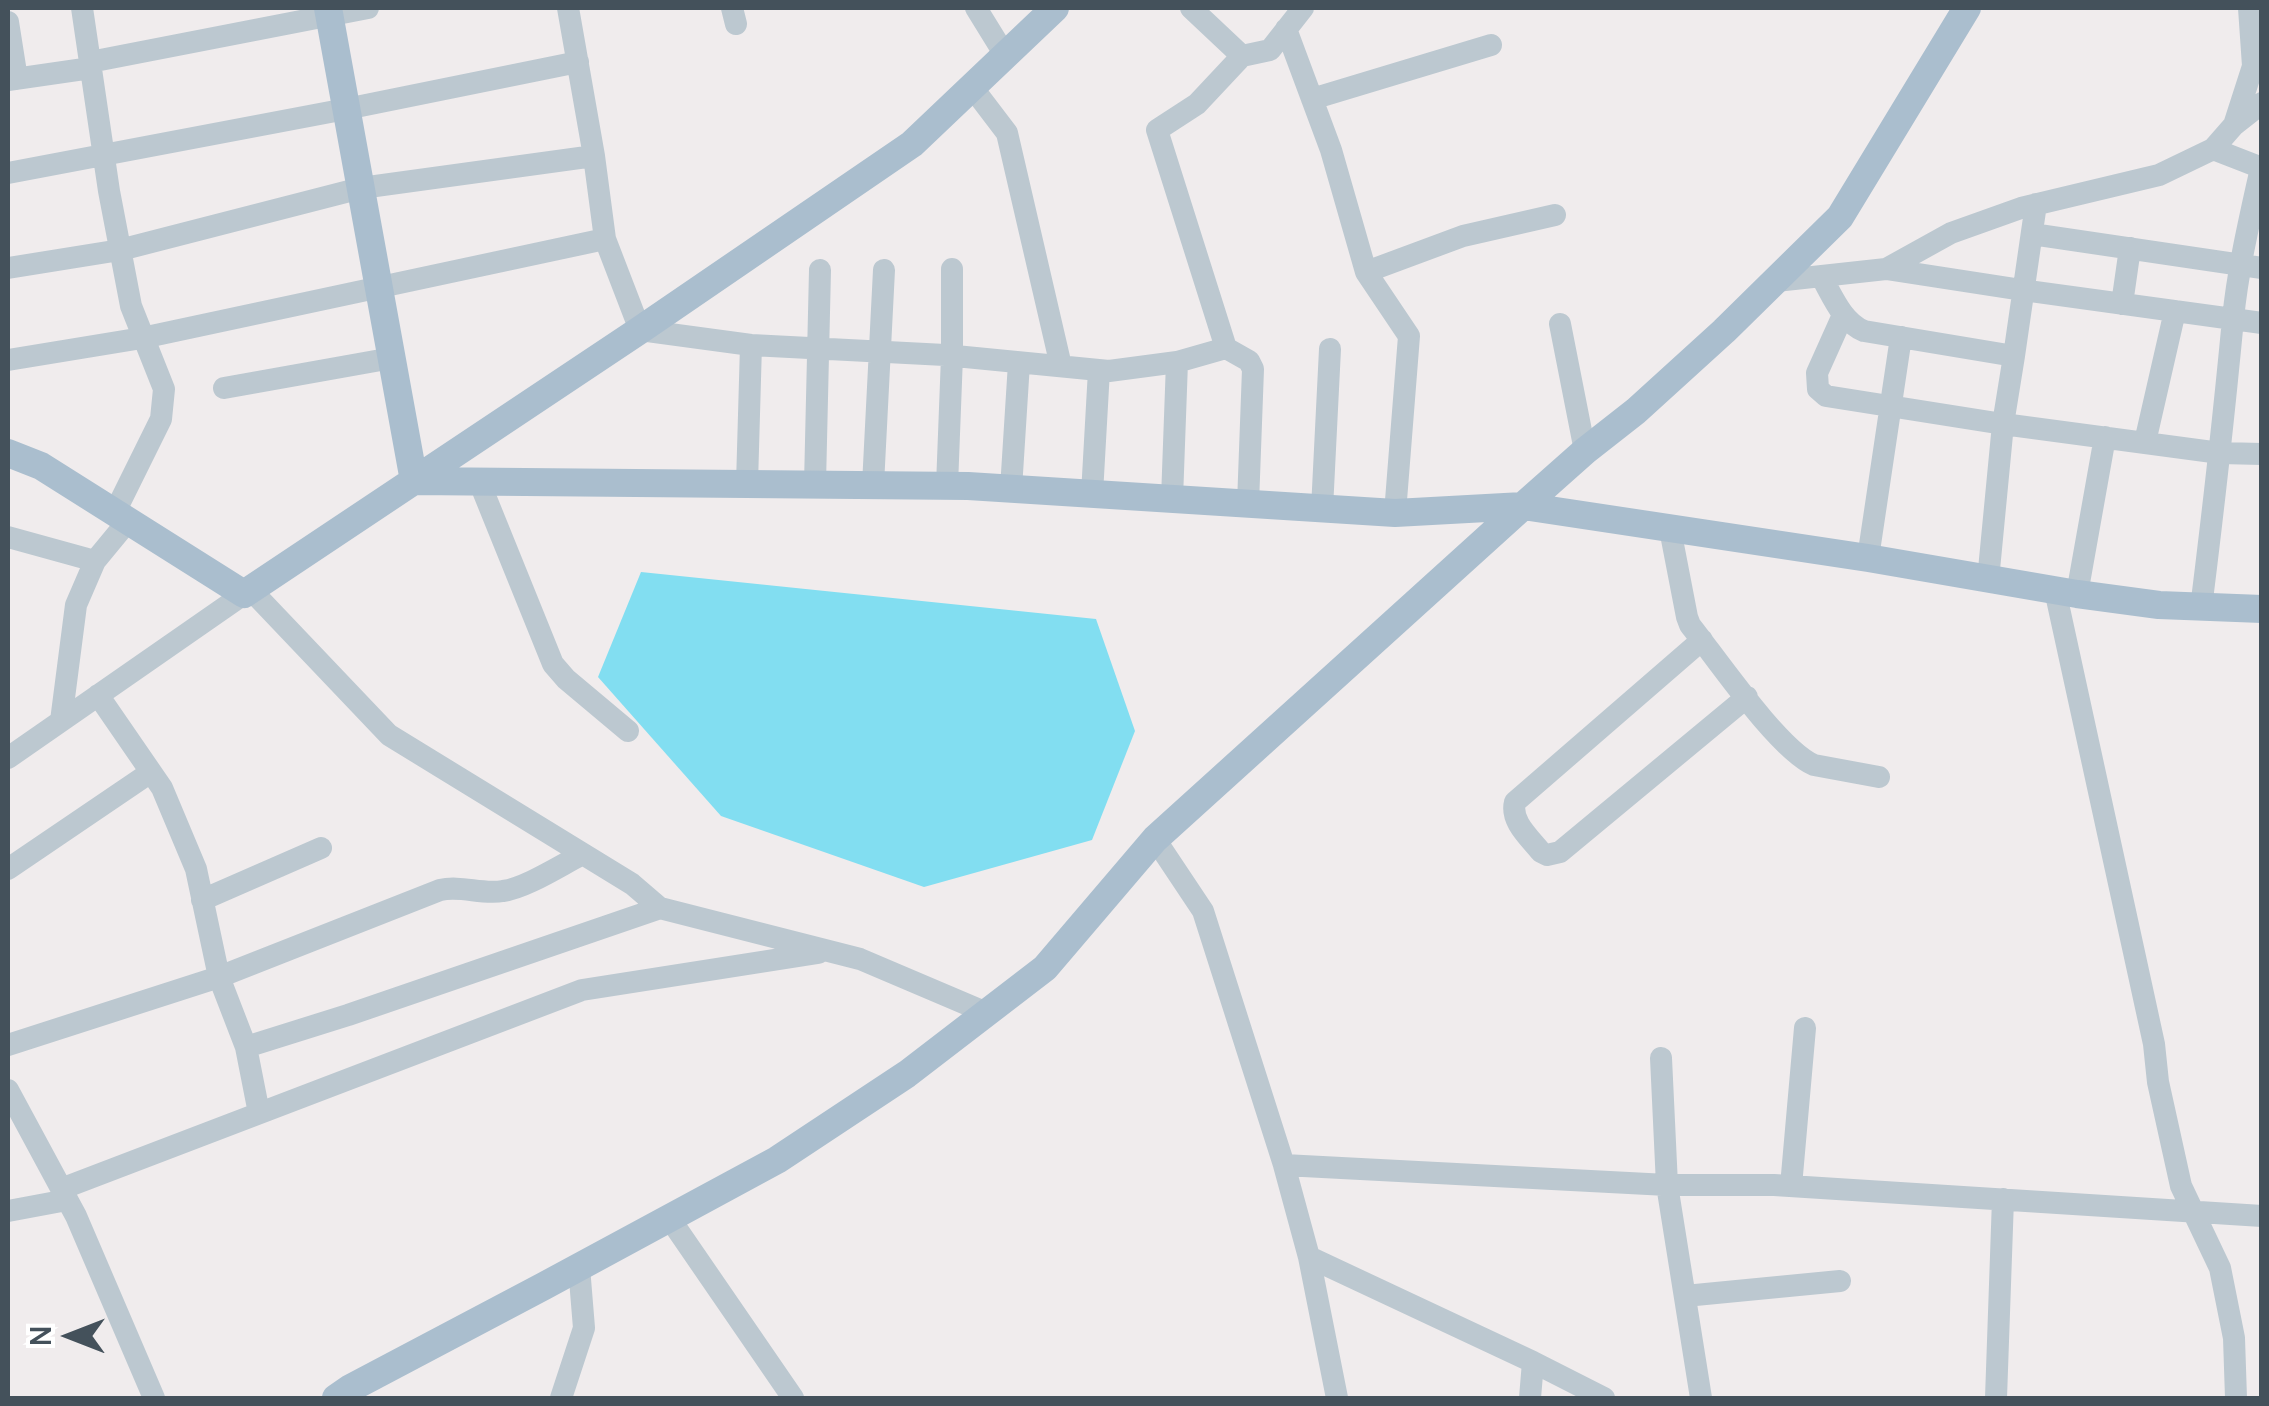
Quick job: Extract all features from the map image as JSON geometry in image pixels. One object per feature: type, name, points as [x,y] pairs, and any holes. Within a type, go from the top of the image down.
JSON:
[{"type":"main road","points":[[8,453],[41,466],[248,592],[912,144],[1055,8]]},
{"type":"main road","points":[[336,1398],[777,1160],[908,1074],[1045,968],[1154,838],[1522,506],[1724,331],[1840,218],[1968,8]]},
{"type":"main road","points":[[328,11],[414,481]]},
{"type":"main road","points":[[414,481],[1011,488],[1395,513],[1522,506],[2066,592],[2160,605],[2262,609]]},
{"type":"street","points":[[62,721],[76,605],[95,561],[122,517],[162,419],[164,389],[131,306],[82,8]]},
{"type":"street","points":[[8,22],[12,79],[328,11],[368,8]]},
{"type":"street","points":[[568,8],[605,239],[640,330],[752,344],[952,356],[1110,371],[1177,362],[1226,348]]},
{"type":"street","points":[[976,8],[1005,55]]},
{"type":"street","points":[[1190,8],[1242,56]]},
{"type":"street","points":[[1248,504],[1254,369],[1249,361],[1226,348],[1157,130],[1197,104],[1242,56],[1270,50],[1303,8]]},
{"type":"street","points":[[2234,125],[2253,66],[2249,8]]},
{"type":"street","points":[[1286,29],[1331,150],[1366,272],[1408,336],[1395,513]]},
{"type":"street","points":[[1312,99],[1490,45]]},
{"type":"street","points":[[8,173],[578,62]]},
{"type":"street","points":[[972,87],[1008,133],[1060,366]]},
{"type":"street","points":[[1886,268],[1950,232],[2036,204],[2160,175],[2213,150],[2234,125],[2262,103]]},
{"type":"street","points":[[2198,608],[2220,453],[2233,320],[2252,267],[2261,168],[2213,150]]},
{"type":"street","points":[[8,268],[120,250],[360,188],[594,156]]},
{"type":"street","points":[[1965,576],[2003,424],[2036,204]]},
{"type":"street","points":[[1366,272],[1463,236],[1555,214]]},
{"type":"street","points":[[2032,234],[2252,267]]},
{"type":"street","points":[[8,360],[142,338],[605,239]]},
{"type":"street","points":[[2122,304],[2130,248]]},
{"type":"street","points":[[948,486],[952,268]]},
{"type":"street","points":[[1776,281],[1886,268],[2262,323]]},
{"type":"street","points":[[816,484],[820,270]]},
{"type":"street","points":[[873,485],[884,270]]},
{"type":"street","points":[[1821,276],[1854,327],[2014,356]]},
{"type":"street","points":[[2145,442],[2175,312]]},
{"type":"street","points":[[1844,315],[1817,372],[1818,389],[1826,396],[2220,453],[2262,454]]},
{"type":"street","points":[[1560,324],[1585,451]]},
{"type":"street","points":[[1868,558],[1901,337]]},
{"type":"street","points":[[747,484],[752,344]]},
{"type":"street","points":[[1322,509],[1330,349]]},
{"type":"street","points":[[224,388],[392,358]]},
{"type":"street","points":[[1172,499],[1177,362]]},
{"type":"street","points":[[1011,488],[1020,363]]},
{"type":"street","points":[[1092,494],[1099,370]]},
{"type":"street","points":[[2105,437],[2066,592],[2181,1186],[2220,1268],[2234,1338],[2236,1398]]},
{"type":"street","points":[[479,482],[553,664],[628,731]]},
{"type":"street","points":[[1670,529],[1687,617],[1770,727],[1814,765],[1879,777]]},
{"type":"street","points":[[8,538],[95,561]]},
{"type":"street","points":[[8,758],[248,592],[389,735],[632,884],[660,908],[860,959],[987,1013]]},
{"type":"street","points":[[1702,640],[1515,802],[1515,818],[1541,852],[1560,852],[1751,702]]},
{"type":"street","points":[[98,695],[162,788],[196,870],[219,977],[246,1047],[259,1113]]},
{"type":"street","points":[[8,869],[151,772]]},
{"type":"street","points":[[1154,838],[1203,911],[1309,1256],[1337,1398]]},
{"type":"street","points":[[202,900],[321,848]]},
{"type":"street","points":[[8,1045],[219,977],[440,890],[502,892],[583,854]]},
{"type":"street","points":[[246,1047],[660,908]]},
{"type":"street","points":[[8,1211],[68,1202],[259,1113],[582,990],[829,951]]},
{"type":"street","points":[[1792,1186],[1804,1028]]},
{"type":"street","points":[[1661,1058],[1667,1185],[1701,1398]]},
{"type":"street","points":[[8,1090],[68,1202],[154,1398]]},
{"type":"street","points":[[8,1142],[31,1134]]},
{"type":"street","points":[[1284,1166],[1667,1185],[1792,1186],[2262,1216]]},
{"type":"street","points":[[1996,1398],[2003,1199]]},
{"type":"street","points":[[670,1218],[793,1398]]},
{"type":"street","points":[[1309,1256],[1604,1398]]},
{"type":"street","points":[[561,1398],[584,1328],[580,1268]]},
{"type":"street","points":[[1684,1296],[1840,1281]]},
{"type":"street","points":[[1530,1398],[1532,1362]]},
{"type":"water","points":[[641,572],[1096,619],[1135,731],[1092,840],[924,887],[721,816],[598,677]]}]
